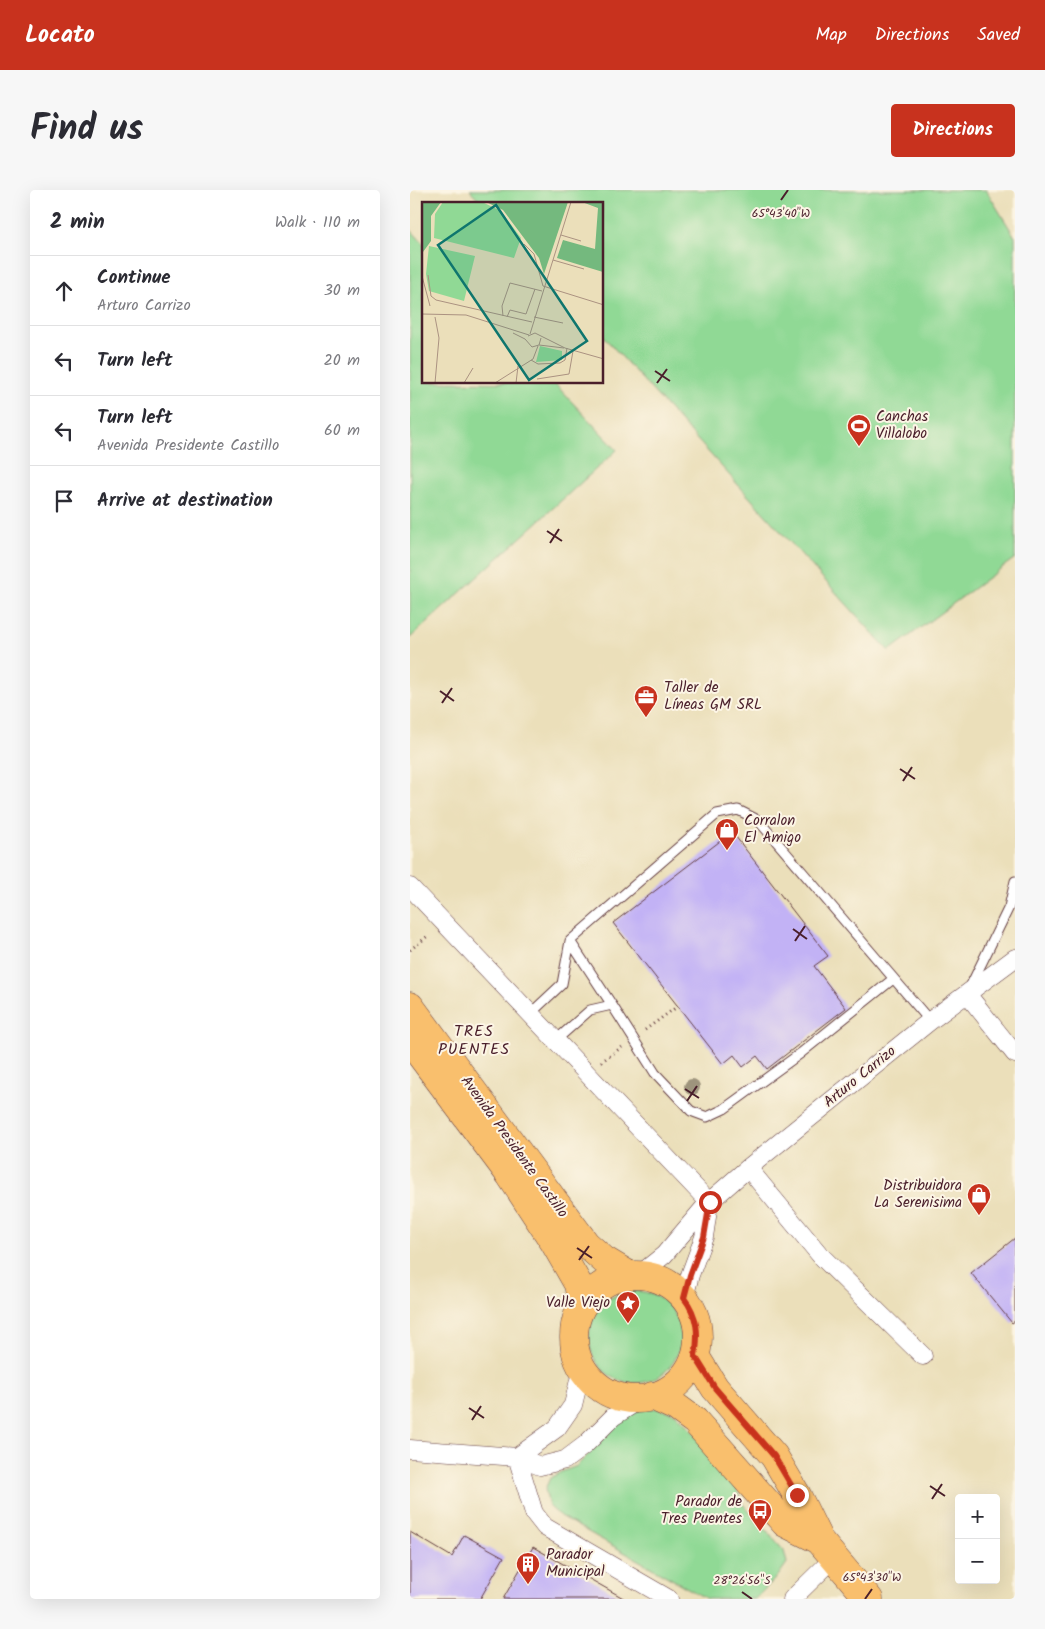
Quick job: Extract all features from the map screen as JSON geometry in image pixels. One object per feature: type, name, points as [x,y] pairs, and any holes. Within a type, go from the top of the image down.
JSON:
[{"type":"main road","name":"Avenida Presidente Castillo","points":[[410,1006],[586,1244],[604,1260],[634,1275]]},
{"type":"main road","name":"Avenida Presidente Castillo","points":[[410,1041],[510,1175],[554,1242],[578,1284],[582,1305]]},
{"type":"main road","points":[[646,1398],[674,1386],[687,1372],[695,1356],[698,1338],[696,1319],[690,1305],[684,1298],[668,1284],[654,1277],[634,1275],[609,1280],[594,1291],[582,1305],[574,1328],[574,1346],[582,1368],[590,1379],[605,1391],[622,1398],[646,1398],[676,1407],[695,1421],[785,1523],[827,1549]]},
{"type":"main road","points":[[695,1356],[715,1388],[774,1456],[827,1549],[869,1599]]},
{"type":"street","points":[[410,887],[710,1202],[704,1237],[684,1298]]},
{"type":"street","name":"Arturo Carrizo","points":[[634,1275],[664,1255],[710,1202],[748,1168],[930,1020],[1015,958]]},
{"type":"street","points":[[967,994],[1015,1054]]},
{"type":"street","points":[[748,1168],[820,1255],[923,1356]]},
{"type":"street","points":[[517,1457],[557,1428],[573,1405],[582,1368]]},
{"type":"street","points":[[410,1449],[517,1457],[540,1466],[565,1460],[585,1445],[613,1417],[646,1398]]},
{"type":"street","points":[[517,1457],[534,1513],[545,1528],[669,1599]]},
{"type":"street","points":[[792,1599],[827,1549]]},
{"type":"lane","points":[[530,1014],[562,984],[570,941],[716,814],[738,810],[758,820],[930,1020]]},
{"type":"lane","points":[[967,994],[1009,907],[1015,881]]},
{"type":"lane","points":[[570,941],[655,1073],[691,1111],[707,1117],[724,1109],[801,1054],[893,979]]},
{"type":"lane","points":[[555,1040],[590,1010],[612,1005]]},
{"type":"path","points":[[410,950],[444,924]]},
{"type":"green space","name":"Canchas Villalobo","points":[[470,190],[986,190],[1015,237],[1015,558],[889,651],[604,337],[604,202],[480,202]]},
{"type":"green space","points":[[410,229],[422,242],[422,384],[555,384],[617,450],[410,638]]},
{"type":"green space","points":[[635,1291],[652,1295],[667,1305],[677,1320],[681,1337],[677,1354],[667,1369],[652,1379],[635,1383],[618,1379],[603,1369],[593,1354],[589,1337],[593,1320],[603,1305],[618,1295]]},
{"type":"green space","points":[[654,1408],[675,1413],[735,1476],[740,1501],[784,1551],[787,1563],[778,1576],[755,1599],[707,1599],[560,1516],[549,1506],[545,1489],[550,1478],[577,1466],[620,1421],[637,1411]]},
{"type":"building","points":[[732,832],[828,956],[814,966],[846,1008],[767,1069],[757,1056],[743,1067],[734,1055],[723,1064],[613,923]]},
{"type":"building","points":[[1015,1238],[1015,1321],[1012,1323],[971,1273]]},
{"type":"building","points":[[410,1532],[452,1557],[464,1535],[504,1557],[480,1599],[410,1599]]},
{"type":"building","points":[[533,1547],[625,1599],[503,1599]]},
{"type":"place","name":"Canchas Villalobo","points":[[859,447]]},
{"type":"place","name":"Taller de Líneas GM SRL","points":[[646,718]]},
{"type":"place","name":"Corralon El Amigo","points":[[727,851]]},
{"type":"place","name":"Distribuidora La Serenisima","points":[[979,1216]]},
{"type":"place","name":"Valle Viejo","points":[[628,1324]]},
{"type":"place","name":"Parador de Tres Puentes","points":[[760,1532]]},
{"type":"place","name":"Parador Municipal","points":[[528,1585]]},
{"type":"district","name":"TRES PUENTES","points":[[474,1040]]},
{"type":"route","points":[[710,1202],[704,1237],[684,1298],[690,1305],[696,1319],[698,1338],[695,1356],[715,1388],[774,1456],[797,1495]]}]
